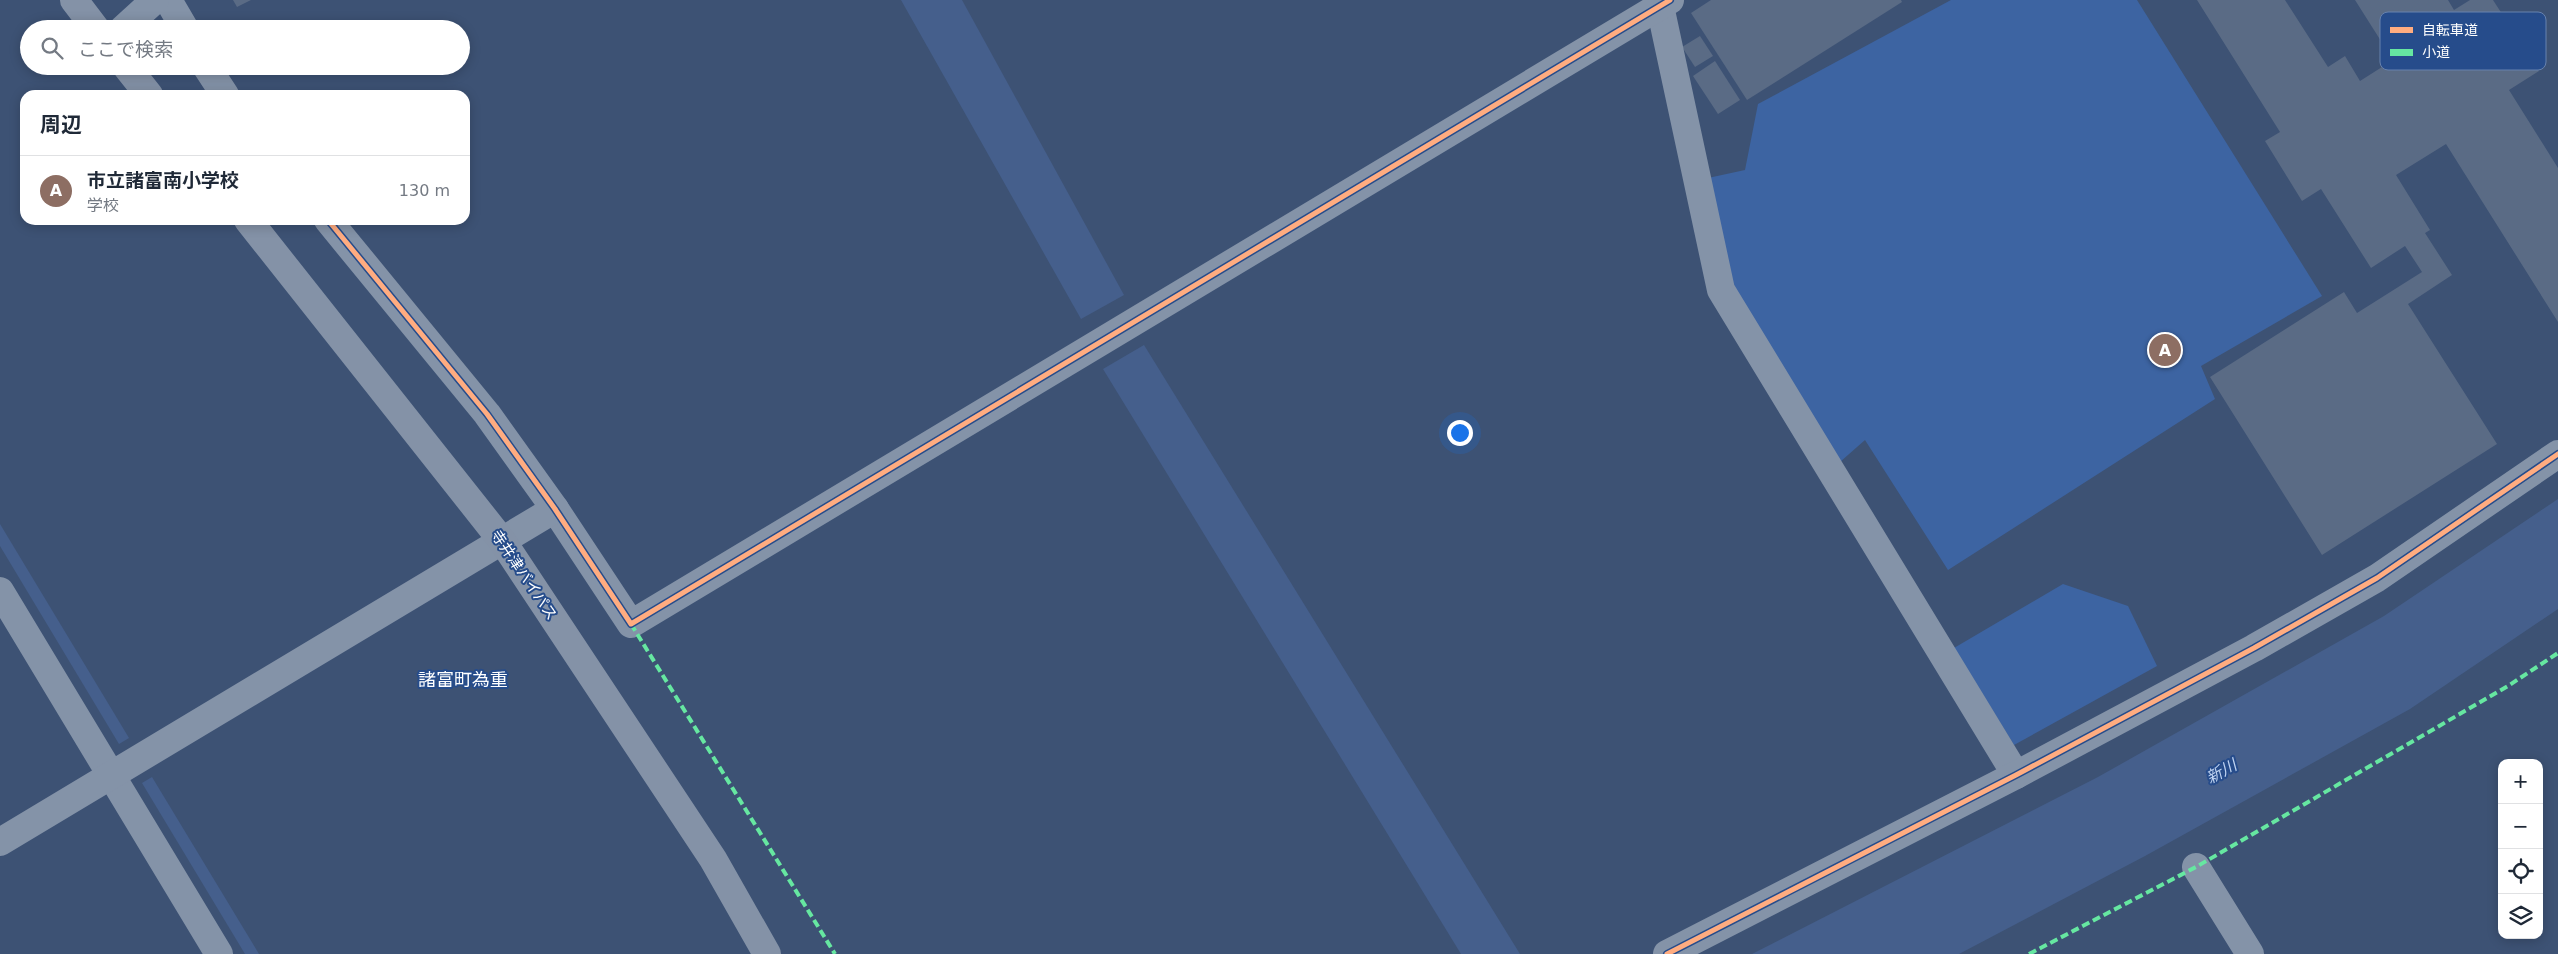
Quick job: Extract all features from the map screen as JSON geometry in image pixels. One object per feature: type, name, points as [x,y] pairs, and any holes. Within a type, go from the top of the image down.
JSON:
[{"type":"highway","points":[[74,0],[89,20]]},
{"type":"highway","points":[[133,75],[145,90]]},
{"type":"highway","name":"寺井津バイパス","points":[[252,225],[503,542],[713,859],[767,954]]},
{"type":"street","points":[[133,20],[156,0]]},
{"type":"street","points":[[168,0],[180,20]]},
{"type":"street","points":[[332,225],[488,414],[555,508],[631,624],[1662,2],[1721,290],[2016,775]]},
{"type":"street","points":[[212,75],[222,90]]},
{"type":"street","points":[[1667,954],[2016,775],[2254,648],[2377,578],[2558,454]]},
{"type":"street","points":[[0,842],[503,542],[555,508]]},
{"type":"street","points":[[0,591],[219,954]]},
{"type":"street","points":[[2196,867],[2250,954]]},
{"type":"shaded area","points":[[1951,0],[2137,0],[2322,296],[2201,366],[2215,399],[1948,570],[1865,440],[1840,462],[1730,283],[1708,178],[1745,170],[1758,104]]},
{"type":"shaded area","points":[[2063,584],[2128,606],[2157,666],[2014,745],[1954,648]]},
{"type":"water","points":[[901,0],[962,0],[1124,295],[1081,319]]},
{"type":"water","points":[[1144,345],[1520,954],[1461,954],[1103,369]]},
{"type":"water","name":"新川","points":[[2558,499],[2558,609],[2410,709],[2145,856],[1959,954],[1752,954],[2098,777],[2384,616]]},
{"type":"water","points":[[0,524],[129,738],[119,744],[0,546]]},
{"type":"water","points":[[152,777],[259,954],[245,954],[142,783]]},
{"type":"building","points":[[233,0],[251,0],[237,7]]},
{"type":"building","points":[[1711,0],[1901,0],[1902,2],[1747,100],[1691,13]]},
{"type":"building","points":[[2197,0],[2285,0],[2328,67],[2345,56],[2360,81],[2380,68],[2380,70],[2538,70],[2509,90],[2558,168],[2558,322],[2446,144],[2396,175],[2430,230],[2425,233],[2452,275],[2408,304],[2497,444],[2322,555],[2210,377],[2344,292],[2357,313],[2422,272],[2405,246],[2371,268],[2321,189],[2302,201],[2265,141],[2280,132]]},
{"type":"building","points":[[2355,0],[2448,0],[2454,10],[2470,0],[2493,0],[2501,12],[2380,12],[2380,39]]},
{"type":"building","points":[[1700,36],[1713,56],[1695,67],[1682,47]]},
{"type":"building","points":[[1715,61],[1740,100],[1718,114],[1693,76]]},
{"type":"marked path","points":[[631,624],[835,954]]},
{"type":"marked path","points":[[2029,954],[2196,867],[2508,686],[2558,653]]},
{"type":"cycle path","points":[[332,225],[487,414],[555,509],[631,624],[1670,0]]},
{"type":"cycle path","points":[[1667,954],[2016,775],[2254,648],[2377,578],[2558,454]]},
{"type":"place","name":"市立諸富南小学校","points":[[2165,350]]},
{"type":"district","name":"諸富町為重","points":[[463,680]]}]
